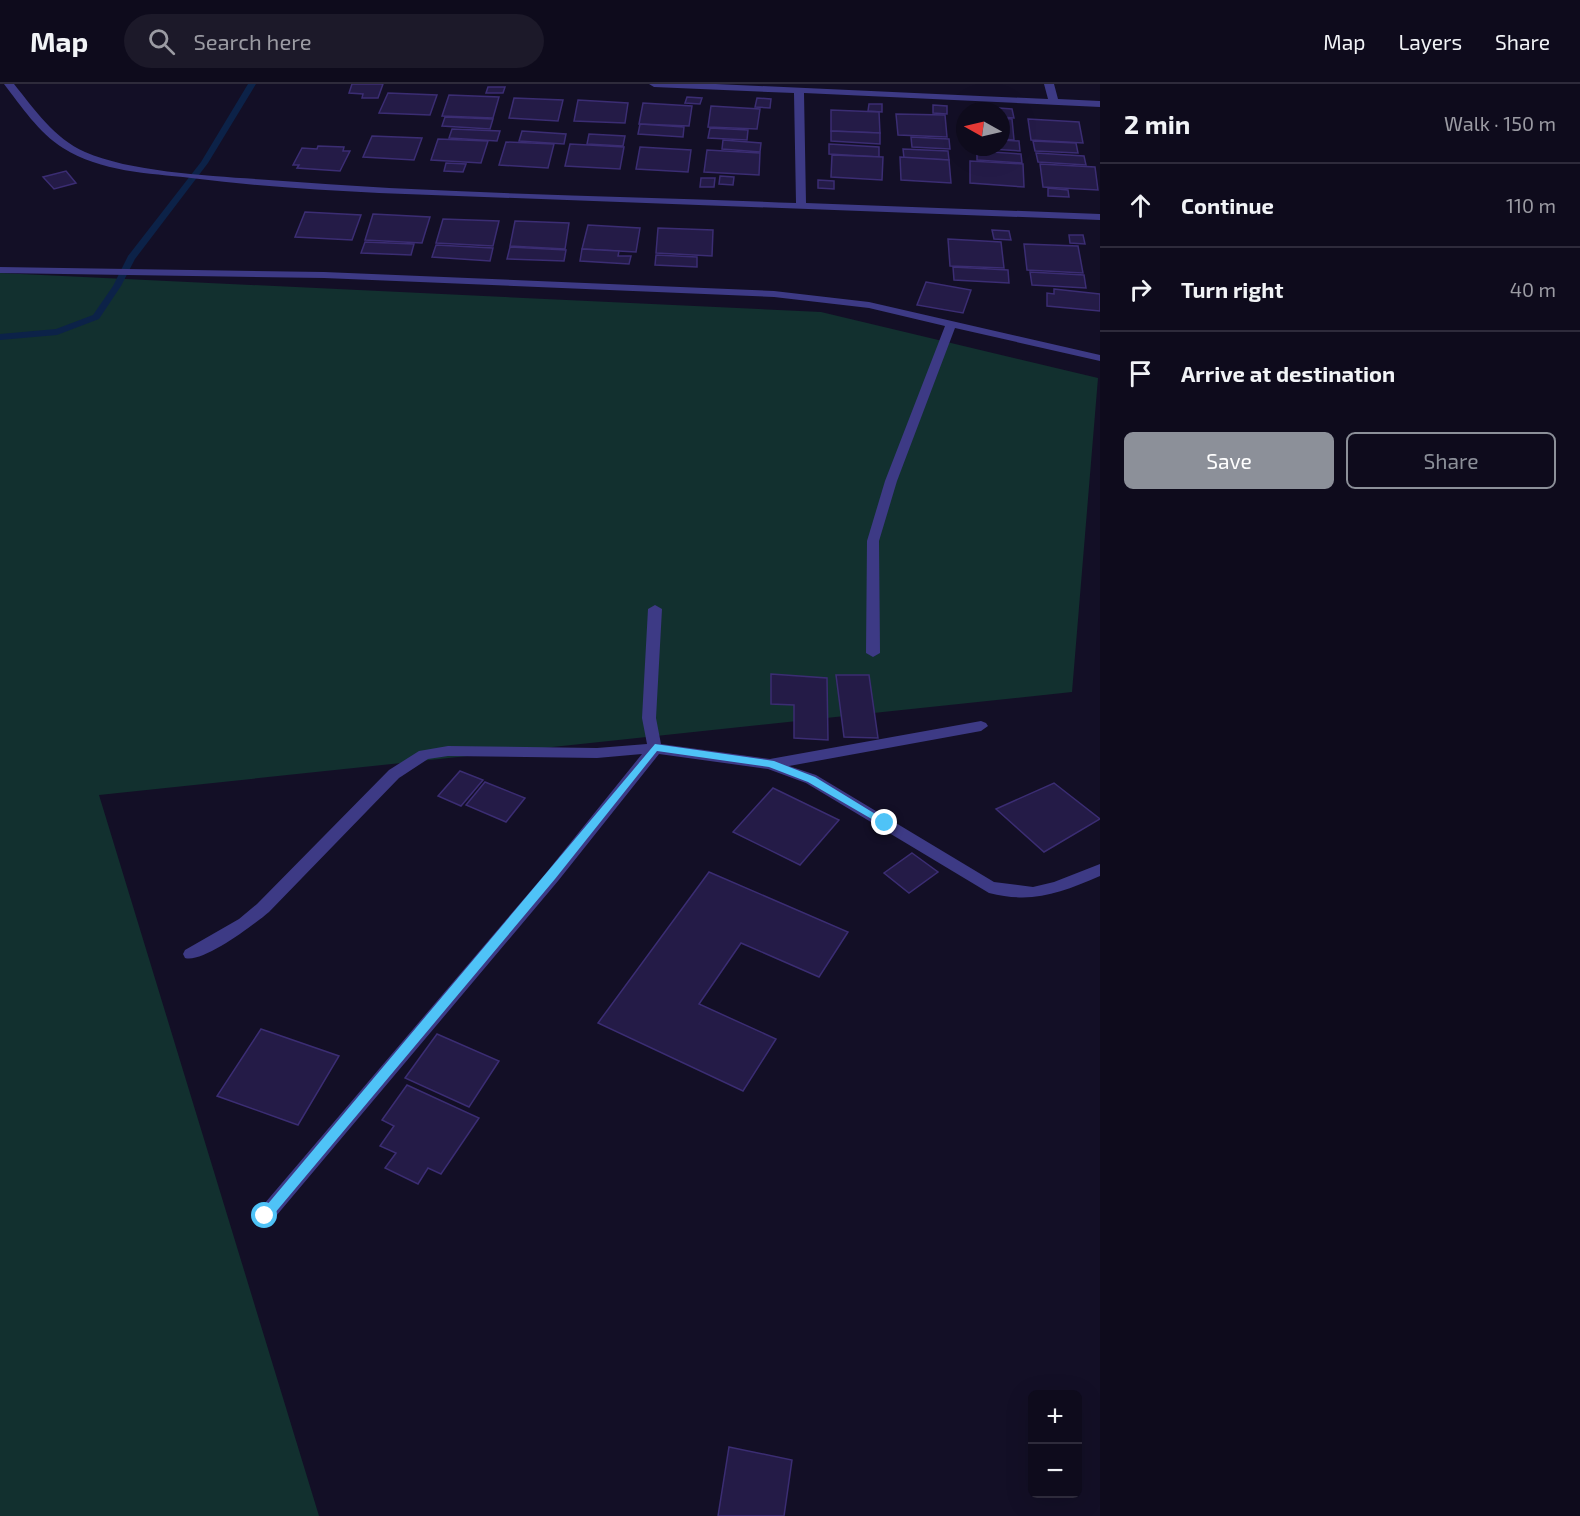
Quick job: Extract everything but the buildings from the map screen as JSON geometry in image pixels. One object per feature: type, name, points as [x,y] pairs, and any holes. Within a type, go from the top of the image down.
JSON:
[{"type":"street","points":[[9,84],[46,128],[67,147],[107,163],[166,173],[379,190],[801,204],[1100,217]]},
{"type":"street","points":[[654,84],[1100,104]]},
{"type":"street","points":[[1049,84],[1054,102]]},
{"type":"street","points":[[799,90],[801,204]]},
{"type":"street","points":[[0,270],[324,275],[774,294],[869,305],[1100,358]]},
{"type":"street","points":[[873,653],[873,541],[891,481],[951,324]]},
{"type":"street","points":[[655,609],[648,718],[655,748]]},
{"type":"street","points":[[770,764],[981,726]]},
{"type":"street","points":[[265,1216],[552,877],[655,748]]},
{"type":"street","points":[[191,954],[245,923],[263,908],[394,774],[424,755],[448,752],[597,753],[655,748],[770,764],[811,779],[989,887],[1009,894],[1043,894],[1100,870]]},
{"type":"green space","points":[[0,273],[821,312],[1098,378],[1072,692],[99,795],[319,1516],[0,1516]]},
{"type":"waterway","points":[[0,337],[57,332],[96,317],[117,286],[131,258],[204,163],[252,84]]},
{"type":"route","points":[[265,1216],[552,877],[655,748],[770,764],[811,779],[885,823]]}]
